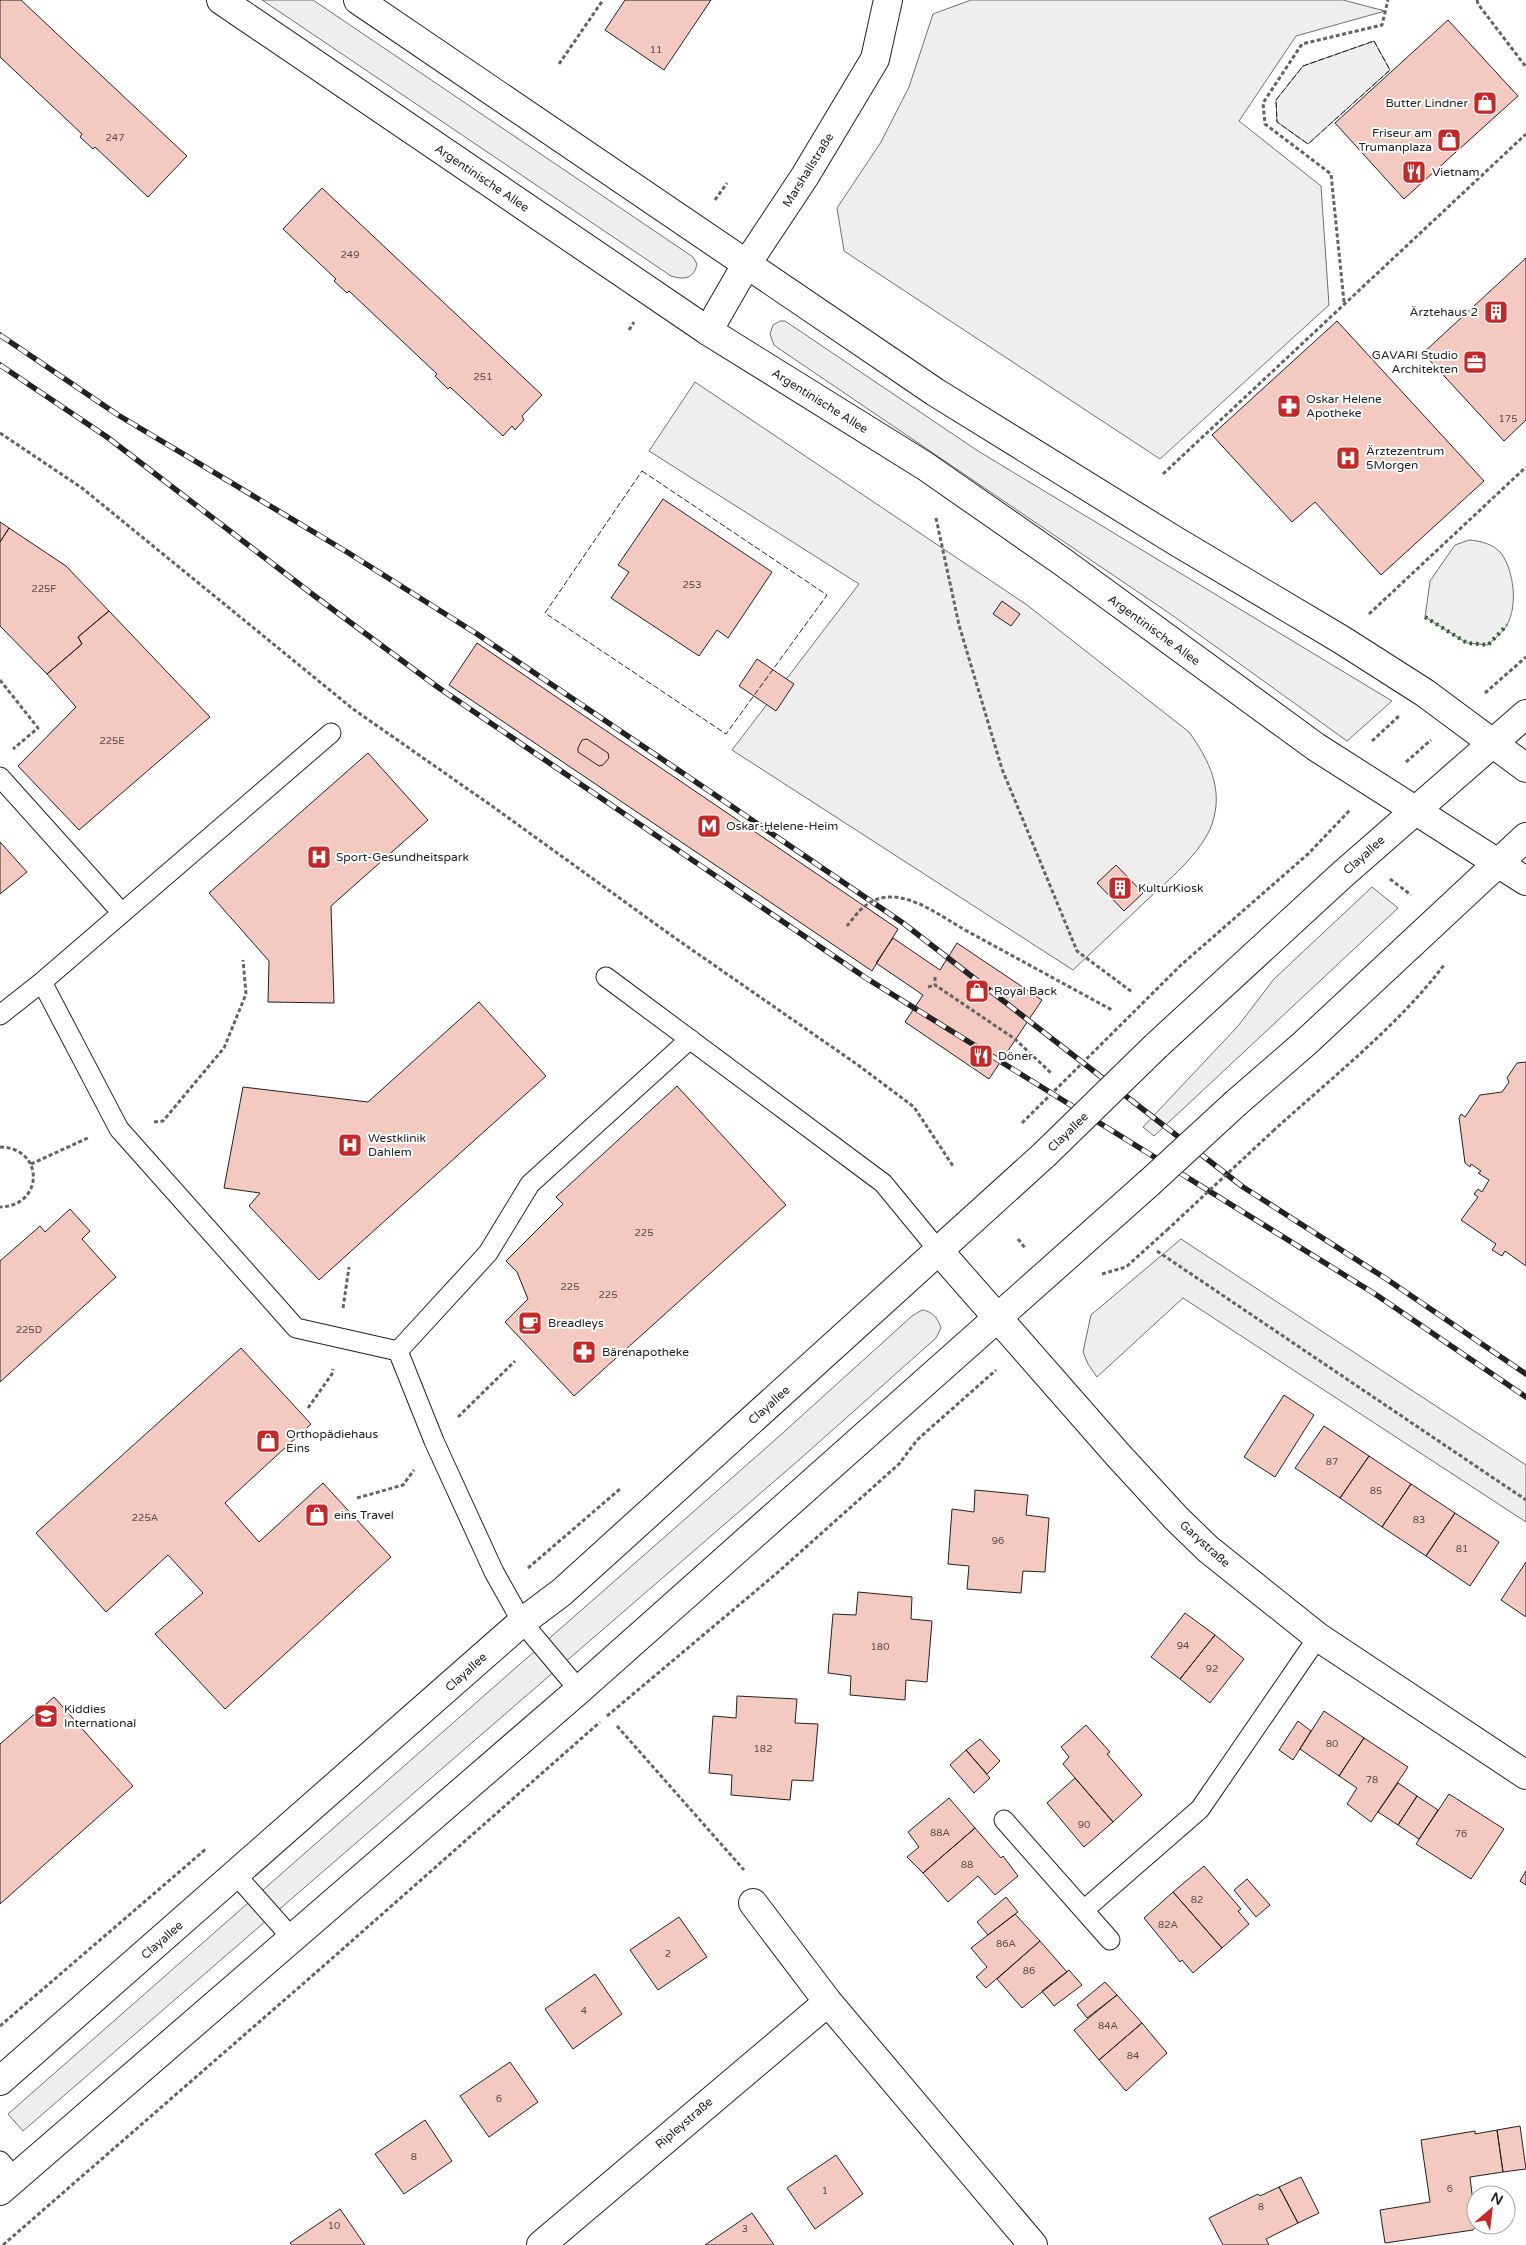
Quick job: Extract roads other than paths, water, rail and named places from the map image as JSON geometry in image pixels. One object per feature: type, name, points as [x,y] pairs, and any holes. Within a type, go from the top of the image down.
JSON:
[{"type":"main road","name":"Argentinische Allee","points":[[221,0],[708,332],[925,466],[1060,560],[1316,747],[1526,881]]},
{"type":"main road","points":[[358,0],[935,392],[1116,502],[1174,540],[1342,640],[1425,693],[1526,768]]},
{"type":"main road","name":"Marshallstraße","points":[[708,332],[746,265],[805,176],[874,60],[888,0]]},
{"type":"main road","name":"Clayallee","points":[[0,2081],[522,1622],[562,1592],[1044,1155],[1156,1046],[1414,810],[1526,714]]},
{"type":"main road","points":[[5,2177],[292,1938],[579,1690],[1304,1044],[1526,837]]},
{"type":"main road","name":"Garystraße","points":[[939,1251],[1176,1518],[1208,1549],[1318,1637],[1526,1775]]},
{"type":"main road","points":[[753,1903],[828,2002],[1033,2245]]},
{"type":"main road","name":"Ripleystraße","points":[[541,2245],[828,2002]]},
{"type":"lane","points":[[0,1015],[42,982],[330,733]]},
{"type":"lane","points":[[0,777],[122,913]]},
{"type":"lane","points":[[606,977],[883,1183],[939,1251]]},
{"type":"lane","points":[[42,982],[119,1129],[296,1328],[398,1351]]},
{"type":"lane","points":[[398,1351],[488,1253],[530,1184],[690,1039]]},
{"type":"lane","points":[[398,1351],[434,1442],[494,1572],[522,1622],[579,1690]]},
{"type":"lane","points":[[1084,1910],[1200,1809],[1318,1637]]},
{"type":"lane","points":[[1004,1820],[1110,1940]]},
{"type":"lane","points":[[236,1875],[292,1938]]},
{"type":"railway","points":[[0,335],[118,415],[347,552],[477,634],[724,801],[903,923],[1243,1187],[1385,1278],[1526,1374]]},
{"type":"railway","points":[[0,365],[107,437],[316,597],[439,688],[866,978],[1375,1294],[1526,1397]]},
{"type":"place","name":"Butter Lindner","points":[[1485,103]]},
{"type":"place","name":"Friseur am Trumanplaza","points":[[1449,140]]},
{"type":"place","name":"Vietnam","points":[[1414,172]]},
{"type":"place","name":"Ärztehaus 2","points":[[1496,312]]},
{"type":"place","name":"GAVARI Studio Architekten","points":[[1475,362]]},
{"type":"place","name":"Oskar Helene Apotheke","points":[[1289,406]]},
{"type":"place","name":"Ärztezentrum 5Morgen","points":[[1348,458]]},
{"type":"place","name":"Oskar-Helene-Heim","points":[[709,826]]},
{"type":"place","name":"Sport-Gesundheitspark","points":[[319,857]]},
{"type":"place","name":"KulturKiosk","points":[[1120,888]]},
{"type":"place","name":"Royal Back","points":[[977,991]]},
{"type":"place","name":"Döner","points":[[981,1056]]},
{"type":"place","name":"Westklinik Dahlem","points":[[350,1145]]},
{"type":"place","name":"Breadleys","points":[[530,1323]]},
{"type":"place","name":"Bärenapotheke","points":[[584,1352]]},
{"type":"place","name":"Orthopädiehaus Eins","points":[[268,1441]]},
{"type":"place","name":"eins Travel","points":[[317,1515]]},
{"type":"place","name":"Kiddies International","points":[[46,1716]]}]
